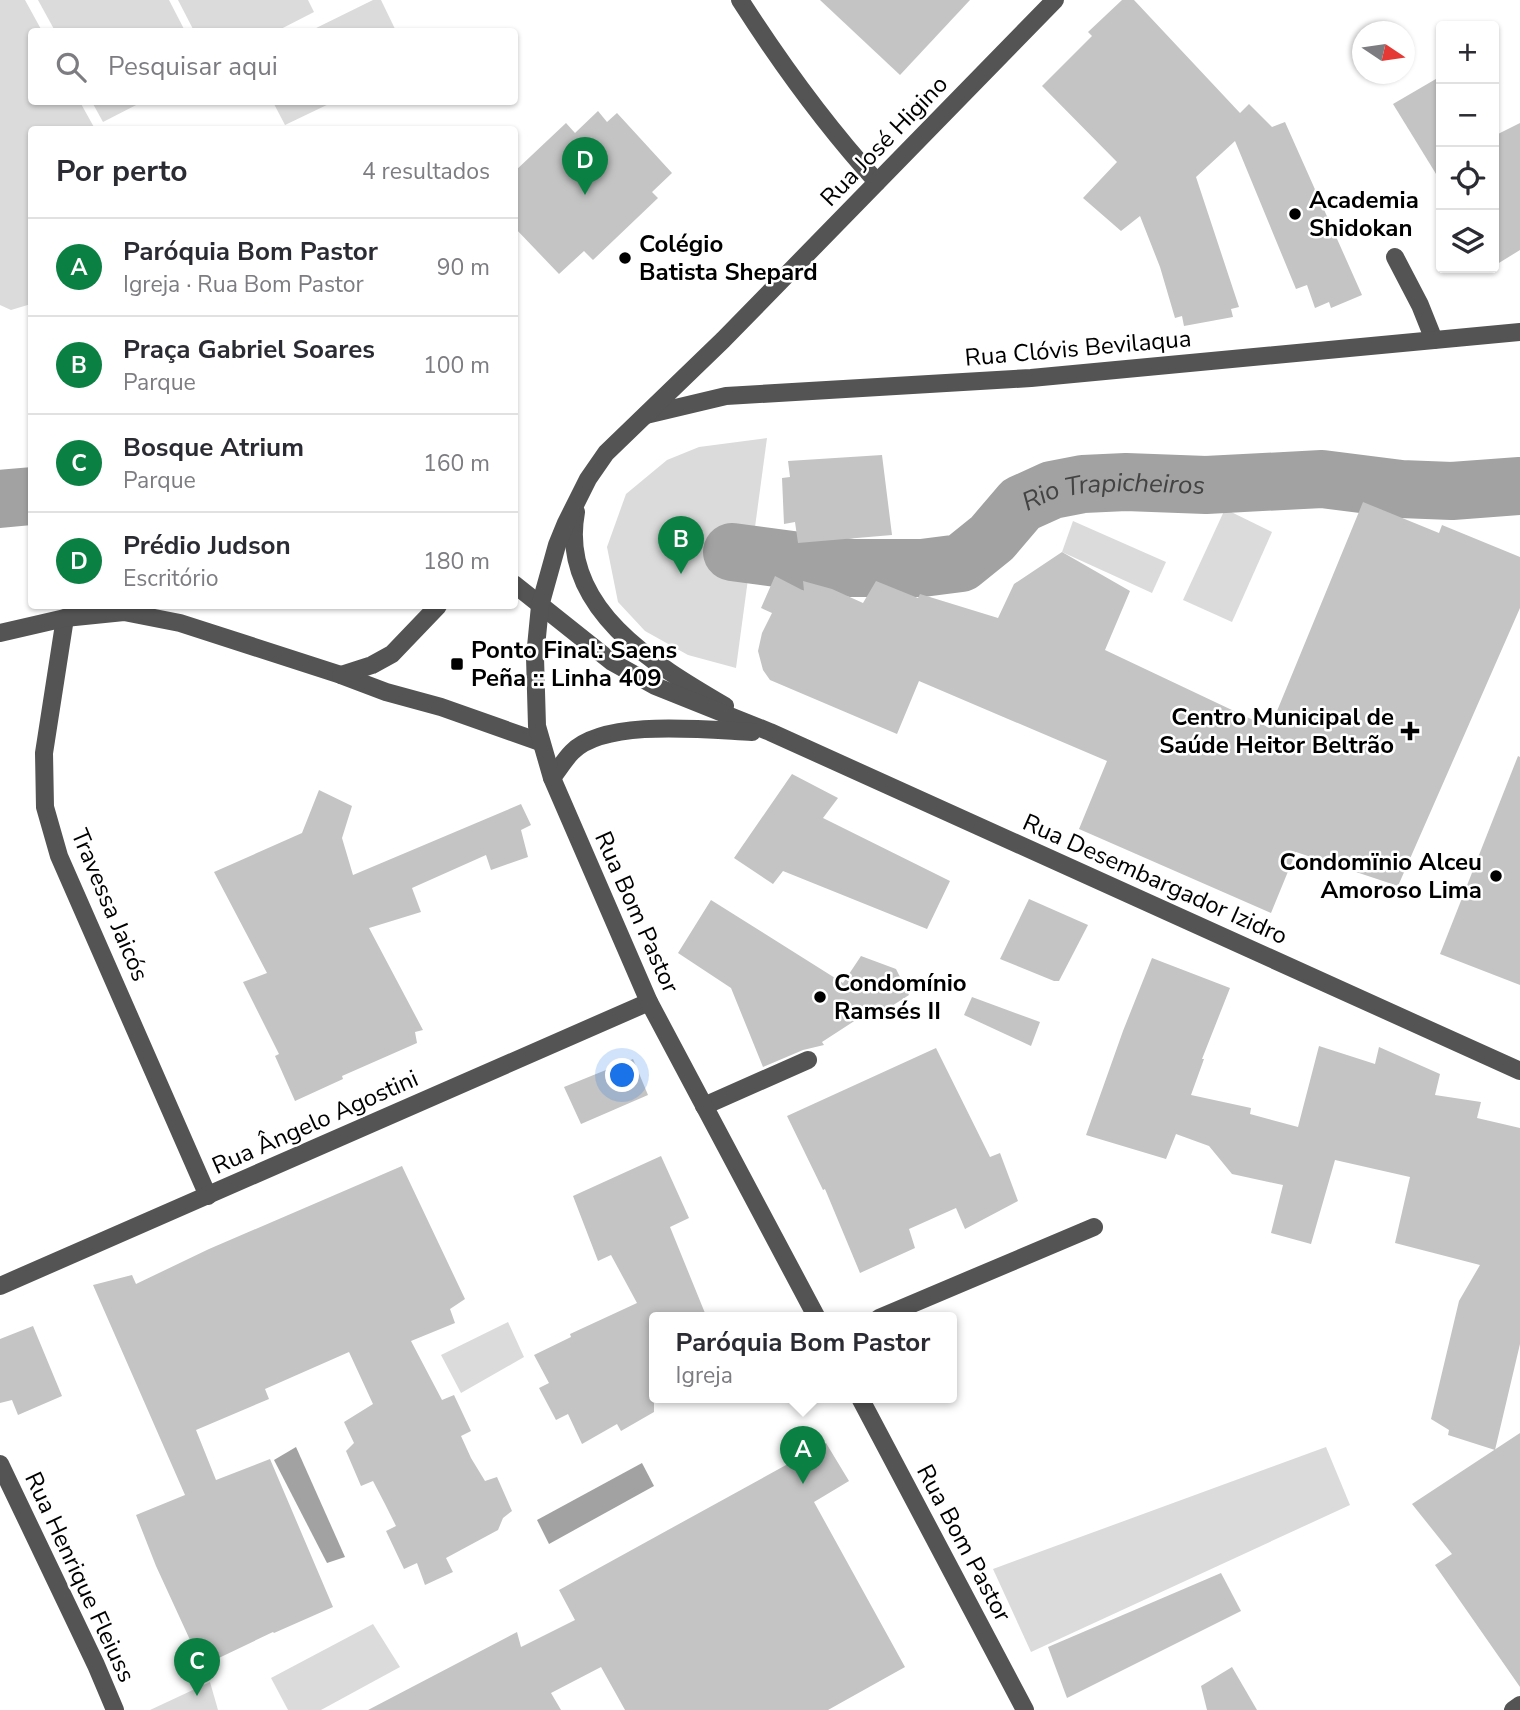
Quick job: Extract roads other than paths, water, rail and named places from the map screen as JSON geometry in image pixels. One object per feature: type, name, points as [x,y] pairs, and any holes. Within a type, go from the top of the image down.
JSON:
[{"type":"street","points":[[740,0],[781,62],[844,146],[877,183]]},
{"type":"street","name":"Rua José Higino","points":[[578,500],[587,479],[606,453],[723,340],[1055,0]]},
{"type":"street","points":[[1395,257],[1420,305],[1434,341]]},
{"type":"street","name":"Rua Clóvis Bevilaqua","points":[[642,416],[726,396],[1031,378],[1520,332]]},
{"type":"street","name":"Rua Bom Pastor","points":[[578,500],[557,545],[540,606],[534,657],[540,741],[552,778],[649,1002],[814,1312]]},
{"type":"street","name":"Rua Desembargador Izidro","points":[[578,500],[573,523],[574,546],[579,571],[594,603],[627,640],[676,677],[770,732]]},
{"type":"street","name":"Rua Desembargador Izidro","points":[[518,587],[612,662],[655,686],[770,732],[1520,1071]]},
{"type":"street","points":[[341,675],[372,665],[392,654],[435,609]]},
{"type":"street","points":[[0,633],[65,618],[124,612],[180,623],[540,741]]},
{"type":"street","name":"Travessa Jaicós","points":[[65,618],[44,753],[45,807],[59,856],[208,1196]]},
{"type":"street","points":[[552,778],[573,750],[596,738],[620,732],[672,728],[770,732]]},
{"type":"street","name":"Rua Ângelo Agostini","points":[[0,1286],[649,1002]]},
{"type":"street","points":[[704,1106],[808,1059]]},
{"type":"street","points":[[893,1312],[1094,1227]]},
{"type":"street","name":"Rua Bom Pastor","points":[[863,1403],[1025,1710]]},
{"type":"street","name":"Rua Henrique Fleiuss","points":[[0,1464],[115,1710]]},
{"type":"street","points":[[1513,1710],[1520,1705]]},
{"type":"waterway","name":"Rio Trapicheiros","points":[[732,552],[852,568],[922,568],[961,563],[992,538],[1021,504],[1052,490],[1083,484],[1126,482],[1206,485],[1322,479],[1401,489],[1452,491],[1520,486]]},
{"type":"waterway","name":"Rio Trapicheiros","points":[[0,499],[28,496]]},
{"type":"place","name":"Prédio Judson","points":[[585,195]]},
{"type":"place","name":"Academia Shidokan","points":[[1295,214]]},
{"type":"place","name":"Colégio Batista Shepard","points":[[625,258]]},
{"type":"place","name":"Praça Gabriel Soares","points":[[681,574]]},
{"type":"place","name":"Ponto Final: Saens Peña :: Linha 409","points":[[457,664]]},
{"type":"place","name":"Centro Municipal de Saúde Heitor Beltrão","points":[[1410,731]]},
{"type":"place","name":"Condomïnio Alceu Amoroso Lima","points":[[1496,876]]},
{"type":"place","name":"Condomínio Ramsés II","points":[[820,997]]},
{"type":"place","name":"Paróquia Bom Pastor","points":[[803,1484]]},
{"type":"place","name":"Bosque Atrium","points":[[197,1696]]}]
